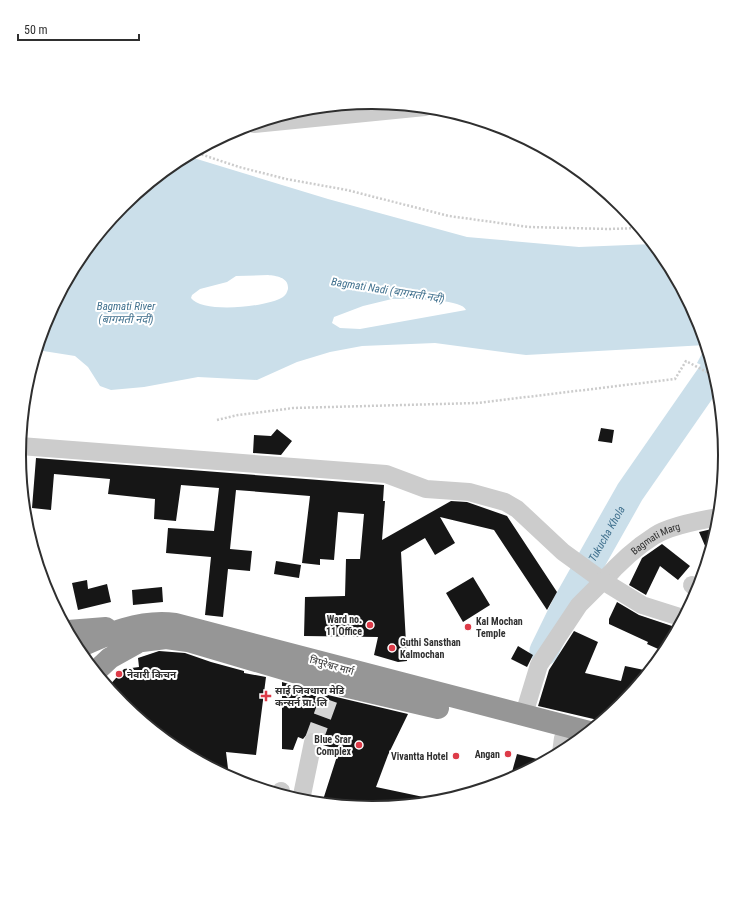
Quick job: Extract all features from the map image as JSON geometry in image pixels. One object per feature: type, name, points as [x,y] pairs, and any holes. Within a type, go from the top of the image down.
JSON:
[{"type":"highway","name":"त्रिपुरेश्वर मार्ग","points":[[90,656],[164,622],[187,626],[342,669],[524,714],[582,730]]},
{"type":"highway","points":[[74,631],[142,633]]},
{"type":"highway","name":"त्रिपुरेश्वर मार्ग","points":[[83,645],[106,635],[142,633],[188,641],[331,688],[564,743]]},
{"type":"highway","points":[[99,668],[142,633]]},
{"type":"street","points":[[281,121],[395,110]]},
{"type":"street","points":[[26,446],[386,474],[426,489],[469,492],[505,502],[517,509],[563,552],[598,577],[642,605],[678,616]]},
{"type":"street","name":"Bagmati Marg","points":[[524,714],[539,665],[598,577],[617,565],[655,535],[697,521],[712,518]]},
{"type":"street","points":[[302,794],[313,742]]},
{"type":"path","points":[[201,154],[238,167],[286,179],[347,190],[449,216],[529,228],[633,228]]},
{"type":"path","points":[[217,420],[238,415],[293,408],[505,401],[565,391],[676,379],[686,361],[708,373]]},
{"type":"water","name":"Bagmati River (बागमती नदी)","points":[[194,158],[328,199],[467,237],[579,247],[647,244],[672,282],[692,323],[700,345],[526,355],[435,343],[362,346],[330,352],[297,362],[257,380],[198,377],[144,387],[111,390],[100,386],[88,367],[75,356],[42,351],[52,323],[72,282],[97,244],[127,210],[161,180]],"holes":[[[236,276],[275,276],[284,280],[288,285],[288,289],[283,297],[264,304],[236,307],[208,306],[197,303],[191,298],[192,295],[200,289],[227,282]],[[392,299],[420,299],[454,303],[462,306],[466,310],[360,329],[340,328],[332,323],[334,317],[363,306]]]},
{"type":"water","points":[[702,353],[707,368],[697,363]]},
{"type":"building","points":[[601,428],[614,430],[612,443],[598,441]]},
{"type":"building","points":[[277,429],[292,441],[281,455],[253,453],[254,435],[271,436]]},
{"type":"building","points":[[36,458],[384,485],[383,501],[385,501],[382,540],[451,501],[467,502],[507,516],[557,592],[547,610],[494,530],[440,517],[455,543],[435,555],[425,538],[401,552],[407,661],[398,662],[374,655],[378,637],[304,636],[305,597],[345,596],[346,559],[360,559],[364,514],[338,512],[334,560],[320,559],[320,565],[302,563],[310,496],[236,490],[230,549],[252,551],[250,571],[228,569],[223,617],[205,615],[211,557],[166,553],[168,528],[214,531],[219,488],[181,485],[176,521],[154,519],[155,499],[108,494],[110,479],[54,474],[51,510],[32,508]]},
{"type":"building","points":[[710,530],[705,547],[699,532]]},
{"type":"building","points":[[662,544],[690,566],[678,580],[660,566],[646,595],[629,585],[642,558]]},
{"type":"building","points":[[276,561],[301,565],[299,578],[274,574]]},
{"type":"building","points":[[473,577],[490,605],[463,622],[446,593]]},
{"type":"building","points":[[87,580],[88,589],[107,584],[111,602],[78,610],[72,583]]},
{"type":"building","points":[[162,587],[163,602],[133,605],[132,590]]},
{"type":"building","points":[[617,602],[639,615],[673,626],[659,649],[647,644],[648,642],[609,624],[609,619]]},
{"type":"building","points":[[574,631],[598,642],[585,673],[621,681],[625,666],[644,670],[617,700],[595,719],[538,706],[549,670]]},
{"type":"building","points":[[518,646],[533,655],[527,667],[511,659]]},
{"type":"building","points":[[159,651],[185,653],[244,671],[244,673],[266,677],[256,755],[226,752],[228,769],[199,755],[161,730],[127,700],[112,683],[124,669],[139,667],[138,658]]},
{"type":"building","name":"Blue Srar Complex","points":[[282,682],[328,695],[408,714],[388,755],[376,787],[423,797],[372,801],[324,797],[339,750],[323,745],[323,738],[315,732],[309,732],[303,739],[298,737],[293,750],[282,749]]},
{"type":"building","points":[[517,754],[537,759],[525,765],[512,771]]},
{"type":"waterway","name":"Tukucha Khola","points":[[544,651],[568,602],[630,492],[709,378]]},
{"type":"tunnel","points":[[313,742],[331,693]]},
{"type":"place","name":"Ward no. 11 Office","points":[[370,625]]},
{"type":"place","name":"Kal Mochan Temple","points":[[468,627]]},
{"type":"place","name":"Guthi Sansthan Kalmochan","points":[[392,648]]},
{"type":"place","name":"नेवारी किचन","points":[[119,674]]},
{"type":"place","name":"साई जिवधारा मेडि कन्सर्न प्रा. लि","points":[[266,696]]},
{"type":"place","name":"Blue Srar Complex","points":[[359,745]]},
{"type":"place","name":"Angan","points":[[508,754]]},
{"type":"place","name":"Vivantta Hotel","points":[[456,756]]},
{"type":"water label","name":"Bagmati Nadi (बागमती नदी)","points":[[388,290]]}]
